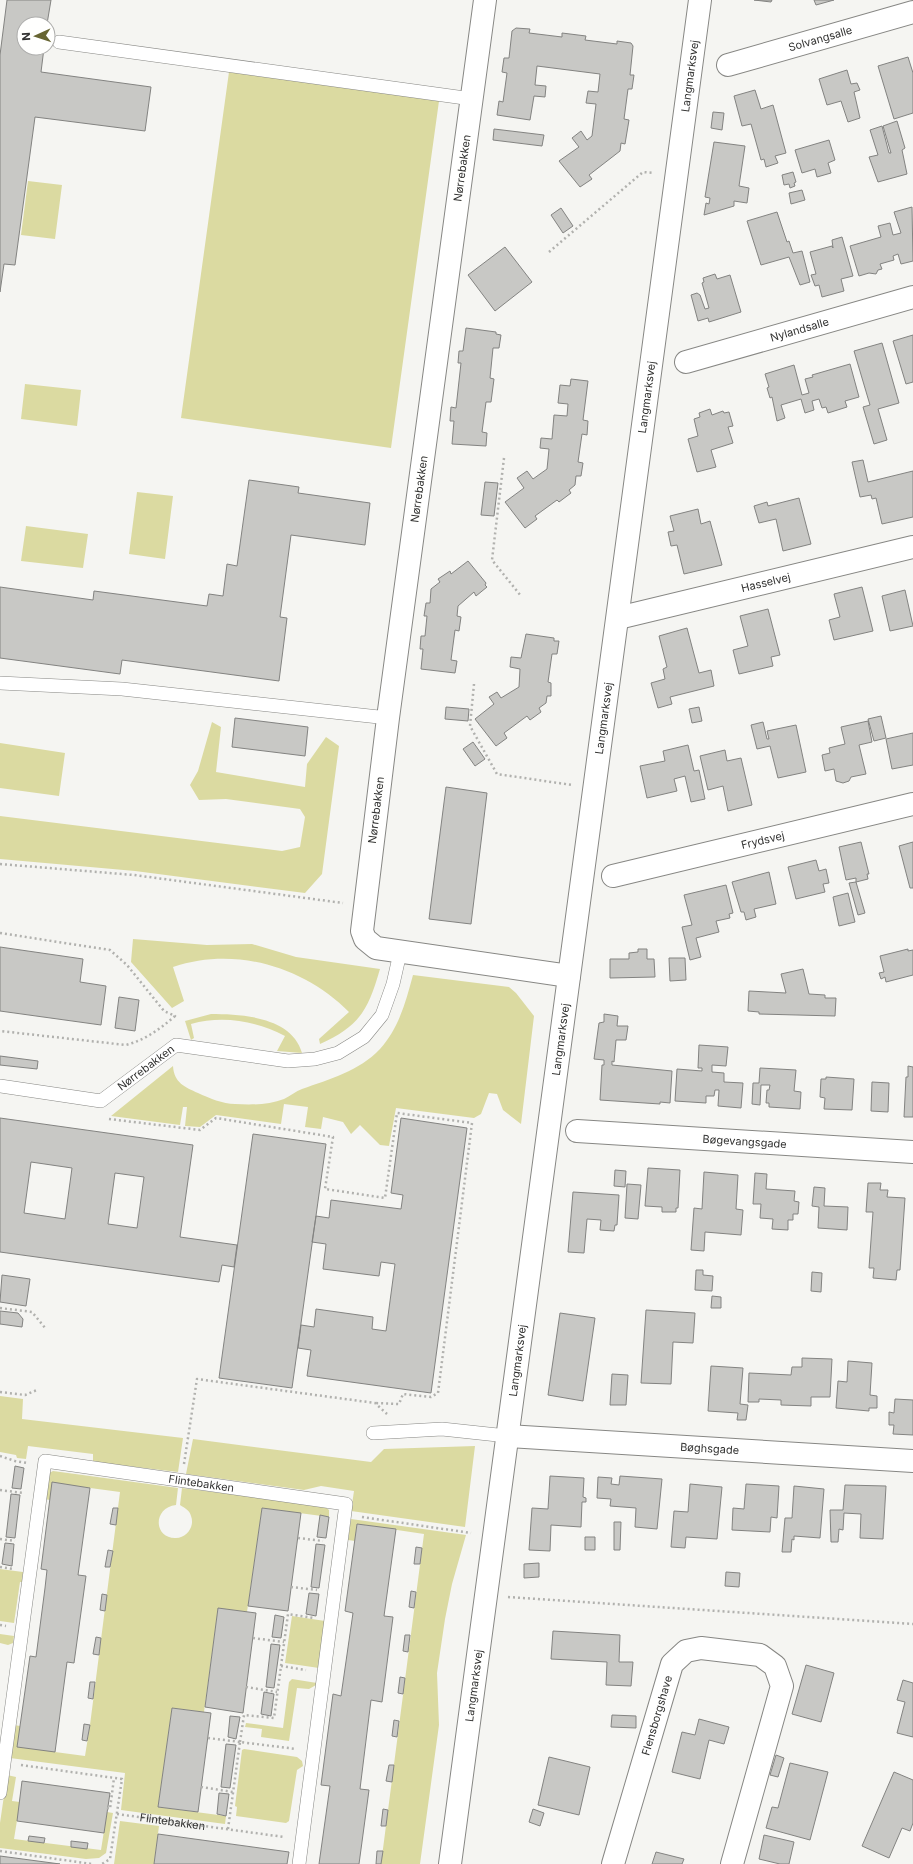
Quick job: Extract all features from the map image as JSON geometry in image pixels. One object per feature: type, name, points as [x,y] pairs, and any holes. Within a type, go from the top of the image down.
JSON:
[{"type":"street","name":"Nørrebakken","points":[[485,0],[361,925],[365,938],[376,948],[400,953],[569,976]]},
{"type":"street","name":"Langmarksvej","points":[[450,1864],[700,0]]},
{"type":"street","name":"Solvangsalle","points":[[728,65],[913,12]]},
{"type":"street","name":"Nylandsalle","points":[[686,362],[913,297]]},
{"type":"street","name":"Hasselvej","points":[[618,618],[913,547]]},
{"type":"street","name":"Frydsvej","points":[[613,876],[913,804]]},
{"type":"street","name":"Bøgevangsgade","points":[[577,1132],[913,1152]]},
{"type":"street","name":"Bøghsgade","points":[[507,1436],[913,1461]]},
{"type":"street","name":"Flensborgshave","points":[[612,1864],[672,1664],[686,1651],[701,1648],[760,1655],[775,1666],[782,1686],[732,1864]]},
{"type":"lane","points":[[59,42],[472,99]]},
{"type":"lane","points":[[0,683],[122,689],[388,718]]},
{"type":"lane","name":"Nørrebakken","points":[[101,1100],[176,1045],[288,1061],[315,1059],[338,1052],[364,1037],[382,1016],[393,984],[400,953]]},
{"type":"lane","points":[[0,1086],[101,1100]]},
{"type":"lane","points":[[373,1433],[442,1429],[507,1436]]},
{"type":"lane","points":[[0,1793],[45,1461]]},
{"type":"lane","name":"Flintebakken","points":[[45,1461],[346,1504],[345,1514]]},
{"type":"lane","points":[[299,1864],[345,1514]]},
{"type":"path","points":[[549,252],[643,172],[677,175]]},
{"type":"path","points":[[504,458],[492,560],[521,596]]},
{"type":"path","points":[[474,684],[470,726],[497,774],[594,788]]},
{"type":"path","points":[[0,864],[134,875],[364,906]]},
{"type":"path","points":[[0,933],[110,950],[127,965],[164,1010],[175,1016],[162,1028],[139,1042],[126,1045],[0,1031]]},
{"type":"path","points":[[101,1100],[103,1118],[200,1130],[216,1118],[333,1137],[325,1189],[385,1198],[397,1113],[472,1123],[438,1394],[431,1397],[403,1394],[399,1404],[375,1403],[197,1379],[186,1456]]},
{"type":"path","points":[[0,1308],[32,1312],[46,1329]]},
{"type":"path","points":[[0,1392],[25,1395],[38,1390]]},
{"type":"path","points":[[375,1403],[406,1431]]},
{"type":"path","points":[[0,1456],[26,1463],[45,1461]]},
{"type":"path","points":[[0,1490],[40,1495]]},
{"type":"path","points":[[345,1514],[494,1537]]},
{"type":"path","points":[[298,1538],[342,1544]]},
{"type":"path","points":[[291,1587],[323,1591],[329,1587],[336,1588]]},
{"type":"path","points":[[486,1595],[913,1624]]},
{"type":"path","points":[[228,1829],[244,1715],[274,1718],[288,1614],[319,1618]]},
{"type":"path","points":[[253,1638],[284,1642]]},
{"type":"path","points":[[281,1666],[325,1672]]},
{"type":"path","points":[[246,1687],[277,1692]]},
{"type":"path","points":[[208,1738],[314,1752]]},
{"type":"path","points":[[4,1763],[122,1779],[110,1859],[102,1864]]},
{"type":"path","points":[[107,1808],[110,1809],[114,1778]]},
{"type":"path","points":[[201,1787],[233,1792]]},
{"type":"path","name":"Flintebakken","points":[[117,1814],[303,1840]]},
{"type":"path","points":[[0,1851],[92,1864]]},
{"type":"shaded area","points":[[229,72],[439,101],[391,448],[181,418]]},
{"type":"shaded area","points":[[28,181],[62,185],[55,239],[21,235]]},
{"type":"shaded area","points":[[25,384],[81,390],[77,426],[21,419]]},
{"type":"shaded area","points":[[137,492],[173,496],[165,559],[129,554]]},
{"type":"shaded area","points":[[26,526],[88,534],[83,568],[21,561]]},
{"type":"shaded area","points":[[212,722],[221,727],[216,772],[305,787],[307,764],[326,737],[339,746],[322,874],[305,893],[135,871],[0,859],[0,816],[282,851],[300,847],[305,817],[300,809],[226,799],[199,800],[190,785],[198,771]]},
{"type":"shaded area","points":[[0,743],[65,753],[59,796],[0,788]]},
{"type":"shaded area","points":[[133,939],[207,945],[252,944],[296,957],[380,969],[371,995],[360,1015],[345,1030],[320,1044],[319,1039],[349,1012],[331,996],[311,983],[290,972],[245,960],[221,959],[197,961],[173,967],[184,1001],[172,1008],[131,962]]},
{"type":"shaded area","points":[[413,975],[509,987],[516,993],[534,1016],[521,1124],[503,1110],[497,1094],[489,1093],[481,1114],[474,1118],[396,1108],[389,1146],[380,1145],[360,1125],[351,1134],[343,1122],[323,1117],[321,1129],[305,1127],[308,1107],[284,1104],[281,1124],[216,1115],[200,1127],[185,1126],[187,1107],[183,1107],[180,1125],[111,1116],[173,1066],[176,1077],[181,1084],[207,1097],[230,1104],[260,1104],[278,1101],[300,1090],[344,1074],[372,1057],[387,1041],[401,1014]]},
{"type":"shaded area","points":[[211,1014],[251,1017],[277,1025],[288,1032],[296,1041],[302,1053],[277,1051],[285,1036],[251,1023],[239,1021],[215,1020],[191,1024],[194,1038],[191,1040],[185,1021]]},
{"type":"shaded area","points":[[0,1396],[23,1399],[22,1419],[183,1438],[178,1472],[93,1462],[93,1454],[28,1446],[26,1459],[17,1458],[16,1455],[0,1452]]},
{"type":"shaded area","points":[[193,1439],[371,1462],[384,1449],[475,1446],[465,1527],[351,1511],[354,1491],[321,1486],[304,1490],[186,1474]]},
{"type":"shaded area","points":[[53,1471],[178,1488],[176,1505],[168,1507],[163,1512],[159,1523],[163,1534],[176,1538],[187,1534],[192,1524],[190,1514],[180,1505],[182,1488],[324,1506],[329,1510],[329,1517],[262,1508],[247,1612],[218,1609],[204,1712],[172,1708],[158,1807],[226,1816],[225,1824],[121,1810],[125,1773],[10,1758],[14,1725],[20,1726],[55,1752],[85,1756],[90,1725],[120,1492],[53,1483],[50,1500],[44,1499],[47,1474]]},
{"type":"shaded area","points":[[351,1519],[466,1535],[452,1584],[437,1673],[439,1725],[420,1864],[381,1864],[424,1534],[357,1524],[355,1541],[348,1540]]},
{"type":"shaded area","points":[[0,1569],[23,1572],[22,1582],[20,1582],[14,1623],[0,1621]]},
{"type":"shaded area","points":[[292,1616],[325,1621],[319,1668],[285,1663]]},
{"type":"shaded area","points":[[0,1634],[14,1636],[13,1643],[8,1645],[0,1643]]},
{"type":"shaded area","points":[[292,1679],[317,1683],[309,1689],[297,1688],[289,1741],[261,1737],[262,1729],[245,1727],[246,1723],[283,1728],[289,1682]]},
{"type":"shaded area","points":[[244,1749],[297,1757],[302,1761],[303,1766],[297,1770],[289,1821],[286,1823],[236,1816],[237,1807],[235,1806],[242,1750]]},
{"type":"shaded area","points":[[7,1775],[16,1777],[12,1801],[20,1802],[14,1839],[101,1850],[107,1812],[113,1813],[106,1853],[99,1858],[86,1859],[0,1848],[0,1823]]},
{"type":"shaded area","points":[[120,1821],[159,1826],[154,1864],[114,1864]]},
{"type":"building","points":[[7,0],[51,0],[48,16],[16,16],[16,56],[43,56],[41,72],[151,87],[145,131],[35,117],[15,265],[4,264],[0,292],[0,55]]},
{"type":"building","points":[[754,0],[772,0],[771,2]]},
{"type":"building","points":[[814,0],[834,0],[816,5]]},
{"type":"building","points":[[516,28],[530,29],[529,33],[562,37],[562,33],[586,36],[585,40],[617,44],[617,41],[631,43],[633,46],[630,75],[634,75],[632,89],[628,89],[624,119],[629,120],[625,144],[621,143],[620,151],[589,175],[592,179],[580,187],[559,161],[579,147],[572,138],[581,131],[587,140],[592,136],[596,104],[586,103],[588,91],[598,92],[600,74],[537,66],[535,85],[546,86],[545,97],[534,96],[530,120],[497,115],[499,101],[503,102],[507,73],[502,72],[504,58],[509,58],[512,31]]},
{"type":"building","points":[[908,57],[913,73],[913,113],[894,119],[878,66]]},
{"type":"building","points":[[847,70],[851,84],[857,83],[860,90],[854,92],[860,118],[848,122],[841,101],[827,105],[819,79]]},
{"type":"building","points":[[755,90],[761,109],[773,105],[786,153],[775,156],[778,163],[766,167],[764,159],[761,160],[751,124],[742,126],[734,96]]},
{"type":"building","points":[[713,112],[724,113],[722,130],[711,128]]},
{"type":"building","points":[[897,121],[905,148],[902,150],[907,174],[878,182],[869,157],[878,155],[870,130],[882,126],[889,153],[891,153],[883,126]]},
{"type":"building","points":[[494,129],[544,135],[542,146],[493,140]]},
{"type":"building","points":[[829,140],[835,160],[828,163],[831,173],[817,177],[815,169],[802,173],[795,150]]},
{"type":"building","points":[[714,142],[745,146],[739,186],[749,188],[747,203],[734,201],[734,206],[704,215],[706,203],[709,204],[710,198],[705,197]]},
{"type":"building","points":[[793,172],[796,182],[794,183],[795,186],[790,188],[789,184],[784,185],[782,175]]},
{"type":"building","points":[[802,190],[805,200],[791,204],[789,193]]},
{"type":"building","points":[[912,207],[913,261],[901,264],[898,254],[893,256],[894,260],[880,264],[882,269],[878,270],[876,274],[869,273],[859,276],[850,246],[881,237],[878,226],[890,223],[893,235],[901,233],[894,212]]},
{"type":"building","points":[[561,208],[573,226],[563,233],[551,215]]},
{"type":"building","points":[[777,212],[787,242],[789,241],[793,253],[802,251],[810,282],[800,285],[789,257],[761,265],[747,221]]},
{"type":"building","points":[[842,237],[853,276],[841,279],[844,291],[822,297],[819,285],[815,286],[811,275],[816,274],[810,252],[832,246],[833,248],[832,240]]},
{"type":"building","points":[[505,247],[532,282],[495,311],[468,275]]},
{"type":"building","points":[[715,274],[717,279],[730,275],[741,312],[709,322],[708,318],[698,321],[691,295],[697,293],[700,295],[705,309],[709,308],[702,283],[704,282],[703,278]]},
{"type":"building","points":[[466,328],[496,332],[496,334],[501,335],[499,348],[493,348],[490,378],[494,379],[491,402],[486,402],[482,432],[487,433],[486,446],[452,444],[454,421],[450,421],[451,407],[456,408],[461,363],[458,363],[459,351],[463,351]]},
{"type":"building","points":[[913,335],[913,382],[906,384],[893,341]]},
{"type":"building","points":[[882,343],[899,403],[878,409],[887,440],[874,444],[863,407],[870,405],[854,351]]},
{"type":"building","points":[[850,364],[859,397],[845,401],[847,407],[828,413],[826,407],[822,408],[819,399],[812,401],[814,410],[805,413],[801,399],[781,405],[785,418],[777,421],[772,397],[770,398],[767,388],[769,387],[765,374],[794,365],[802,395],[809,393],[805,379],[813,377],[812,375]]},
{"type":"building","points":[[571,379],[588,381],[583,420],[588,421],[587,435],[582,434],[578,462],[583,463],[581,476],[576,476],[575,485],[569,490],[571,493],[559,502],[557,500],[535,516],[537,519],[525,528],[505,502],[524,488],[517,478],[527,471],[533,479],[547,469],[549,449],[540,448],[541,438],[552,439],[554,415],[567,416],[568,404],[558,403],[560,385],[570,386]]},
{"type":"building","points":[[710,409],[712,415],[723,411],[724,413],[729,412],[733,426],[728,427],[733,443],[711,450],[716,467],[697,472],[688,439],[698,436],[694,419],[700,417],[699,413]]},
{"type":"building","points":[[863,460],[868,482],[913,471],[913,517],[882,524],[876,498],[872,499],[871,495],[860,497],[852,462]]},
{"type":"building","points":[[249,480],[299,487],[298,493],[370,503],[365,545],[291,535],[280,617],[287,618],[279,681],[122,660],[120,674],[0,658],[0,587],[93,600],[94,591],[207,606],[209,594],[223,596],[227,564],[237,566]]},
{"type":"building","points":[[485,482],[498,483],[494,516],[481,515]]},
{"type":"building","points":[[799,498],[811,544],[783,551],[776,519],[759,523],[754,506],[767,502],[768,506]]},
{"type":"building","points":[[698,509],[701,524],[710,521],[722,565],[684,574],[677,545],[671,546],[668,532],[674,531],[670,516]]},
{"type":"building","points":[[468,561],[486,583],[485,585],[487,587],[476,596],[474,592],[458,606],[457,616],[461,617],[459,631],[455,630],[451,660],[457,661],[455,673],[421,669],[423,649],[420,649],[421,636],[425,636],[427,616],[424,616],[426,603],[430,603],[431,589],[440,582],[438,579],[450,571],[451,574]]},
{"type":"building","points":[[862,587],[873,631],[834,640],[829,620],[840,617],[834,594]]},
{"type":"building","points":[[905,590],[913,626],[890,631],[882,596]]},
{"type":"building","points":[[768,609],[780,655],[771,657],[773,666],[739,674],[733,650],[748,646],[740,616]]},
{"type":"building","points":[[687,628],[699,673],[711,670],[714,686],[670,697],[672,704],[658,708],[651,683],[665,679],[663,669],[667,667],[659,636]]},
{"type":"building","points":[[526,634],[554,638],[554,641],[559,641],[557,654],[552,654],[548,682],[551,683],[551,696],[547,696],[546,703],[539,708],[541,712],[530,720],[527,716],[504,733],[507,738],[496,746],[475,719],[494,704],[489,697],[497,692],[501,698],[519,687],[520,669],[510,667],[511,657],[521,658]]},
{"type":"building","points":[[446,707],[469,709],[468,721],[445,719]]},
{"type":"building","points":[[699,707],[702,721],[692,723],[689,709]]},
{"type":"building","points":[[881,716],[886,738],[874,741],[868,719]]},
{"type":"building","points":[[235,718],[308,727],[305,756],[232,747]]},
{"type":"building","points":[[868,721],[872,742],[859,745],[866,774],[851,777],[849,781],[843,783],[836,781],[834,769],[825,771],[822,755],[830,753],[829,748],[845,744],[841,727]]},
{"type":"building","points":[[763,722],[767,739],[769,739],[767,731],[796,725],[806,772],[778,778],[770,746],[757,749],[751,725]]},
{"type":"building","points":[[913,733],[913,765],[892,769],[886,739]]},
{"type":"building","points":[[473,742],[485,759],[475,766],[463,749]]},
{"type":"building","points":[[688,745],[694,771],[699,770],[705,799],[691,802],[685,776],[674,779],[677,791],[647,798],[640,766],[665,761],[663,751]]},
{"type":"building","points":[[725,750],[727,761],[741,758],[752,805],[728,811],[723,786],[708,790],[700,756]]},
{"type":"building","points":[[446,787],[487,793],[471,924],[429,919]]},
{"type":"building","points":[[861,842],[869,874],[867,874],[868,879],[856,882],[856,878],[846,880],[839,847]]},
{"type":"building","points":[[913,842],[913,888],[910,888],[899,846]]},
{"type":"building","points":[[816,860],[819,871],[826,869],[829,883],[823,884],[825,892],[796,899],[788,867]]},
{"type":"building","points":[[769,872],[776,904],[754,909],[756,917],[746,920],[744,912],[741,912],[732,882]]},
{"type":"building","points":[[856,882],[865,913],[858,915],[849,883]]},
{"type":"building","points":[[726,885],[733,913],[729,914],[730,918],[716,921],[719,932],[696,938],[701,957],[690,960],[682,927],[692,925],[684,895]]},
{"type":"building","points":[[848,893],[855,922],[839,926],[833,897]]},
{"type":"building","points":[[0,947],[83,959],[80,982],[106,986],[101,1025],[0,1011]]},
{"type":"building","points":[[638,949],[647,949],[647,959],[654,959],[655,977],[610,978],[610,959],[629,959],[629,953],[638,952]]},
{"type":"building","points":[[908,949],[908,951],[913,950],[913,975],[886,982],[885,977],[881,979],[879,973],[884,972],[880,956]]},
{"type":"building","points":[[669,958],[685,958],[686,980],[670,981]]},
{"type":"building","points":[[803,969],[809,994],[825,995],[825,998],[836,998],[835,1016],[759,1014],[759,1012],[748,1011],[749,991],[786,993],[781,974]]},
{"type":"building","points":[[119,997],[139,1000],[135,1031],[115,1028]]},
{"type":"building","points":[[604,1014],[618,1016],[617,1026],[628,1026],[626,1040],[616,1040],[614,1062],[612,1061],[612,1065],[672,1071],[670,1103],[660,1102],[660,1104],[600,1100],[602,1065],[604,1065],[604,1060],[594,1059],[599,1023],[604,1022]]},
{"type":"building","points":[[699,1045],[728,1047],[726,1066],[712,1065],[712,1072],[724,1073],[724,1082],[743,1083],[741,1108],[718,1106],[719,1090],[715,1090],[714,1096],[706,1096],[706,1103],[675,1101],[677,1069],[702,1071],[702,1068],[698,1068]]},
{"type":"building","points":[[0,1056],[38,1061],[37,1069],[0,1065]]},
{"type":"building","points":[[908,1066],[913,1067],[913,1117],[904,1117]]},
{"type":"building","points":[[760,1068],[796,1070],[794,1091],[801,1092],[800,1109],[769,1107],[769,1103],[766,1103],[767,1090],[769,1090],[770,1085],[761,1085],[760,1105],[752,1104],[753,1083],[759,1083]]},
{"type":"building","points":[[826,1077],[854,1079],[852,1110],[824,1109],[825,1098],[820,1097],[821,1079],[826,1079]]},
{"type":"building","points":[[872,1082],[889,1083],[888,1112],[871,1111]]},
{"type":"building","points":[[0,1118],[193,1145],[180,1237],[237,1245],[234,1267],[222,1265],[219,1282],[0,1252]],"holes":[[[31,1162],[72,1168],[65,1219],[24,1213]],[[115,1173],[144,1177],[137,1228],[108,1224]]]},
{"type":"building","points":[[401,1118],[467,1128],[431,1393],[307,1376],[311,1350],[298,1348],[301,1325],[314,1327],[316,1309],[373,1317],[372,1329],[386,1331],[395,1264],[381,1262],[379,1276],[323,1269],[326,1244],[312,1242],[316,1216],[329,1218],[331,1200],[401,1209],[403,1195],[391,1193]]},
{"type":"building","points":[[253,1134],[326,1144],[292,1388],[219,1378]]},
{"type":"building","points":[[648,1168],[680,1170],[678,1208],[676,1208],[676,1212],[662,1212],[662,1207],[645,1206]]},
{"type":"building","points":[[615,1170],[626,1171],[625,1187],[614,1186]]},
{"type":"building","points":[[704,1172],[738,1175],[736,1209],[743,1210],[741,1235],[705,1232],[704,1251],[691,1250],[694,1208],[702,1209]]},
{"type":"building","points":[[755,1173],[767,1174],[766,1189],[795,1191],[794,1201],[799,1202],[798,1214],[793,1214],[793,1220],[788,1220],[788,1230],[772,1229],[773,1219],[760,1218],[761,1204],[753,1204]]},
{"type":"building","points":[[868,1183],[881,1183],[880,1190],[888,1190],[887,1197],[905,1198],[900,1270],[897,1270],[896,1280],[873,1278],[874,1268],[869,1268],[873,1212],[866,1212]]},
{"type":"building","points":[[627,1184],[641,1185],[638,1219],[625,1218]]},
{"type":"building","points":[[814,1187],[825,1188],[824,1206],[848,1207],[847,1230],[818,1228],[819,1207],[812,1206]]},
{"type":"building","points":[[573,1192],[619,1195],[617,1225],[615,1225],[614,1231],[600,1230],[601,1220],[587,1219],[584,1253],[568,1252]]},
{"type":"building","points":[[696,1270],[703,1270],[703,1275],[713,1276],[712,1291],[695,1290]]},
{"type":"building","points":[[812,1272],[822,1273],[821,1292],[811,1291]]},
{"type":"building","points":[[2,1275],[30,1279],[26,1306],[0,1302]]},
{"type":"building","points":[[712,1296],[721,1297],[721,1308],[711,1308]]},
{"type":"building","points":[[646,1310],[695,1313],[693,1343],[673,1342],[671,1384],[641,1383]]},
{"type":"building","points":[[0,1311],[18,1313],[23,1319],[22,1327],[0,1324]]},
{"type":"building","points":[[560,1313],[595,1318],[583,1401],[548,1395]]},
{"type":"building","points":[[802,1358],[832,1359],[830,1397],[811,1397],[811,1406],[781,1405],[781,1400],[759,1399],[759,1402],[748,1402],[749,1373],[791,1375],[792,1367],[802,1367]]},
{"type":"building","points":[[848,1361],[872,1363],[870,1395],[877,1396],[877,1408],[869,1408],[869,1411],[836,1408],[838,1381],[847,1382]]},
{"type":"building","points":[[711,1366],[743,1368],[740,1404],[748,1405],[746,1420],[737,1420],[738,1413],[708,1411]]},
{"type":"building","points":[[612,1374],[628,1375],[626,1405],[610,1405]]},
{"type":"building","points":[[895,1399],[913,1400],[913,1435],[893,1434],[894,1425],[889,1425],[889,1412],[894,1413]]},
{"type":"building","points":[[15,1466],[24,1468],[21,1489],[12,1488]]},
{"type":"building","points":[[550,1476],[584,1478],[583,1497],[586,1498],[586,1502],[582,1502],[581,1527],[551,1525],[550,1551],[529,1550],[532,1508],[548,1509]]},
{"type":"building","points":[[620,1476],[662,1479],[657,1529],[635,1527],[636,1508],[610,1506],[611,1499],[597,1498],[598,1477],[612,1478],[611,1484],[619,1485]]},
{"type":"building","points":[[52,1482],[90,1488],[78,1575],[86,1576],[74,1663],[67,1662],[55,1752],[17,1747],[30,1656],[36,1657],[47,1570],[41,1569]]},
{"type":"building","points":[[690,1484],[722,1487],[717,1539],[686,1537],[685,1548],[671,1547],[674,1511],[688,1512]]},
{"type":"building","points":[[746,1484],[779,1486],[777,1518],[771,1517],[770,1532],[732,1530],[733,1508],[744,1509]]},
{"type":"building","points":[[845,1485],[886,1486],[883,1539],[860,1538],[861,1514],[844,1513],[843,1530],[839,1529],[838,1542],[831,1542],[830,1510],[843,1510]]},
{"type":"building","points":[[794,1486],[824,1489],[820,1538],[794,1536],[794,1540],[792,1539],[791,1552],[782,1552],[785,1518],[792,1518]]},
{"type":"building","points":[[11,1494],[20,1495],[15,1538],[6,1537]]},
{"type":"building","points":[[113,1508],[118,1508],[116,1525],[110,1524]]},
{"type":"building","points":[[262,1508],[301,1513],[288,1611],[248,1606]]},
{"type":"building","points":[[320,1515],[329,1517],[326,1538],[317,1537]]},
{"type":"building","points":[[614,1522],[621,1522],[620,1550],[614,1550]]},
{"type":"building","points":[[357,1524],[396,1529],[384,1616],[393,1617],[382,1702],[371,1700],[360,1789],[369,1790],[359,1864],[319,1864],[330,1786],[321,1785],[333,1694],[341,1696],[353,1613],[345,1611]]},
{"type":"building","points":[[585,1537],[595,1537],[595,1550],[585,1550]]},
{"type":"building","points":[[5,1543],[14,1544],[12,1566],[2,1564]]},
{"type":"building","points":[[316,1544],[325,1545],[319,1588],[311,1587]]},
{"type":"building","points":[[416,1547],[422,1548],[420,1564],[414,1564]]},
{"type":"building","points":[[108,1550],[113,1551],[110,1567],[105,1567]]},
{"type":"building","points":[[539,1563],[539,1577],[524,1578],[524,1564]]},
{"type":"building","points":[[726,1572],[740,1573],[739,1587],[725,1586]]},
{"type":"building","points":[[411,1591],[416,1592],[414,1608],[409,1607]]},
{"type":"building","points":[[309,1593],[319,1594],[316,1616],[306,1614]]},
{"type":"building","points":[[102,1594],[107,1595],[105,1611],[100,1610]]},
{"type":"building","points":[[218,1608],[256,1613],[243,1713],[205,1707]]},
{"type":"building","points":[[275,1615],[284,1617],[281,1638],[272,1637]]},
{"type":"building","points":[[553,1631],[620,1635],[619,1662],[633,1662],[631,1686],[606,1685],[607,1662],[551,1659]]},
{"type":"building","points":[[405,1635],[410,1635],[408,1652],[403,1651]]},
{"type":"building","points":[[96,1637],[101,1638],[99,1655],[93,1654]]},
{"type":"building","points":[[271,1644],[280,1645],[274,1688],[266,1687]]},
{"type":"building","points":[[806,1665],[834,1673],[821,1722],[792,1714]]},
{"type":"building","points":[[400,1677],[405,1678],[403,1694],[398,1693]]},
{"type":"building","points":[[903,1680],[913,1683],[913,1737],[897,1733],[905,1702],[897,1700]]},
{"type":"building","points":[[90,1682],[95,1682],[93,1699],[88,1698]]},
{"type":"building","points":[[264,1692],[274,1694],[271,1716],[261,1714]]},
{"type":"building","points":[[172,1708],[211,1713],[198,1812],[158,1807]]},
{"type":"building","points":[[612,1715],[636,1716],[636,1728],[611,1727]]},
{"type":"building","points":[[230,1716],[240,1717],[236,1739],[228,1737]]},
{"type":"building","points":[[699,1719],[729,1727],[724,1744],[709,1740],[700,1779],[672,1772],[682,1732],[695,1735]]},
{"type":"building","points":[[394,1720],[399,1721],[397,1737],[392,1736]]},
{"type":"building","points":[[84,1724],[90,1725],[87,1741],[82,1740]]},
{"type":"building","points":[[226,1744],[236,1745],[230,1788],[221,1787]]},
{"type":"building","points":[[776,1755],[784,1758],[778,1777],[770,1775]]},
{"type":"building","points":[[549,1757],[590,1767],[579,1815],[538,1805]]},
{"type":"building","points":[[790,1763],[828,1772],[810,1840],[766,1828],[772,1807],[778,1808]]},
{"type":"building","points":[[389,1765],[394,1765],[392,1782],[386,1781]]},
{"type":"building","points":[[894,1772],[913,1780],[913,1823],[910,1831],[902,1828],[889,1858],[862,1846]]},
{"type":"building","points":[[22,1781],[110,1793],[104,1833],[17,1821]]},
{"type":"building","points":[[219,1793],[229,1794],[226,1816],[217,1814]]},
{"type":"building","points":[[383,1809],[388,1810],[386,1826],[381,1826]]},
{"type":"building","points":[[533,1809],[544,1813],[540,1826],[529,1822]]},
{"type":"building","points":[[158,1834],[289,1852],[287,1864],[154,1864]]},
{"type":"building","points":[[764,1835],[794,1842],[789,1864],[780,1864],[759,1859]]},
{"type":"building","points":[[29,1836],[45,1838],[44,1843],[28,1841]]},
{"type":"building","points":[[71,1841],[88,1843],[87,1849],[71,1847]]},
{"type":"building","points":[[377,1851],[383,1851],[381,1864],[376,1864]]},
{"type":"building","points":[[656,1852],[684,1859],[682,1864],[652,1864]]},
{"type":"building","points":[[0,1856],[60,1864],[0,1864]]}]
